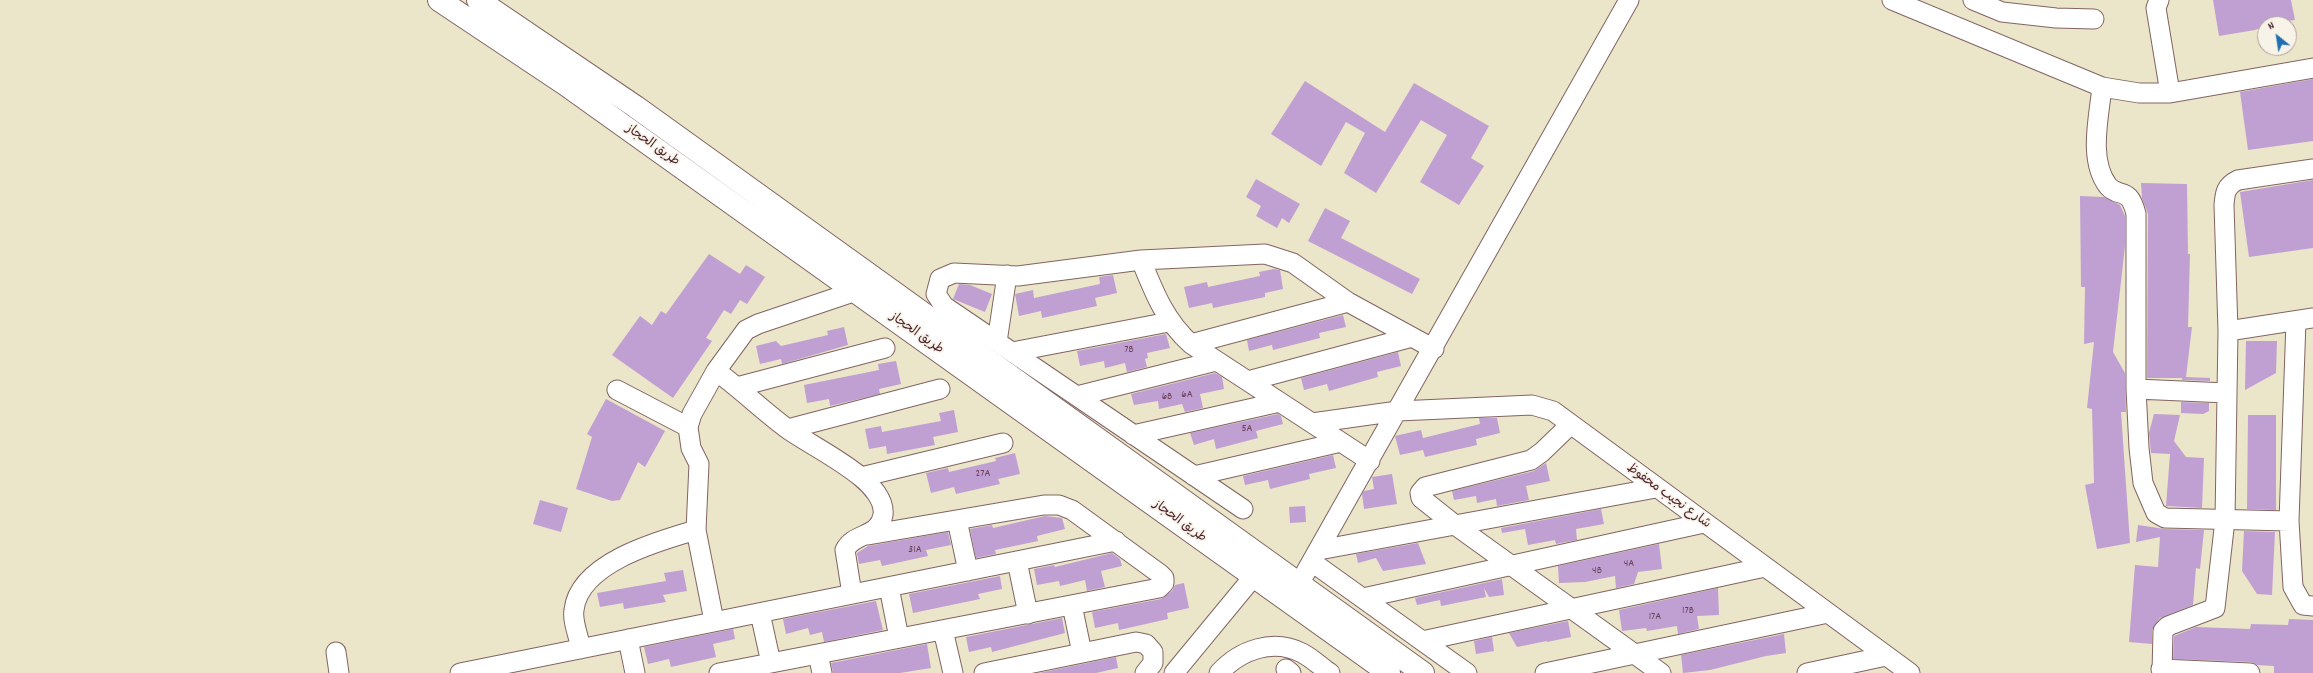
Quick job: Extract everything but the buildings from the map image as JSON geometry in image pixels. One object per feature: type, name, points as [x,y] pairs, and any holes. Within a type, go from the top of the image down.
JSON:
[{"type":"main road","name":"طريق الحجاز","points":[[439,0],[565,84],[1389,673]]},
{"type":"main road","name":"طريق الحجاز","points":[[478,0],[636,107],[1423,673]]},
{"type":"street","points":[[1299,584],[1434,349],[1629,0]]},
{"type":"street","points":[[1892,0],[2102,87],[2139,93],[2170,93],[2313,68]]},
{"type":"street","points":[[1972,0],[2002,12],[2056,18],[2094,19]]},
{"type":"street","points":[[2159,0],[2156,8],[2170,93]]},
{"type":"street","points":[[2102,87],[2097,138],[2100,175],[2110,188],[2125,194],[2133,201],[2136,214],[2136,389],[2143,483],[2156,513],[2165,518],[2289,521]]},
{"type":"street","points":[[2250,673],[2162,671],[2163,631],[2168,626],[2215,608],[2225,520],[2228,331],[2224,205],[2225,192],[2229,185],[2238,180],[2313,169]]},
{"type":"street","points":[[1243,509],[940,303],[936,289],[940,279],[949,273],[1018,276],[1142,260],[1264,254],[1293,263],[1348,302],[1434,349]]},
{"type":"street","points":[[1142,260],[1158,302],[1169,322],[1191,344],[1370,461]]},
{"type":"street","points":[[1004,347],[1007,275]]},
{"type":"street","points":[[714,621],[696,530],[699,464],[691,448],[688,427],[692,414],[716,371],[746,330],[758,324],[856,291]]},
{"type":"street","points":[[1191,344],[1348,302]]},
{"type":"street","points":[[2228,331],[2305,320],[2289,521],[2293,587],[2303,605],[2313,606]]},
{"type":"street","points":[[1004,347],[1169,322]]},
{"type":"street","points":[[1248,382],[1412,337]]},
{"type":"street","points":[[737,387],[885,348]]},
{"type":"street","points":[[1076,396],[1216,361]]},
{"type":"street","points":[[716,371],[788,429],[861,477],[876,494],[882,506],[883,513],[878,526],[868,535]]},
{"type":"street","points":[[788,429],[940,389]]},
{"type":"street","points":[[2136,389],[2227,393]]},
{"type":"street","points":[[616,390],[688,427]]},
{"type":"street","points":[[1133,435],[1280,402]]},
{"type":"street","name":"شارع نجيب محفوظ","points":[[1312,423],[1398,411],[1532,406],[1553,411],[1570,425],[1910,673]]},
{"type":"street","points":[[1570,425],[1542,452],[1531,460],[1423,489],[1420,493],[1422,500],[1661,673]]},
{"type":"street","points":[[1194,476],[1342,442]]},
{"type":"street","points":[[861,477],[1003,443]]},
{"type":"street","points":[[1315,556],[1455,525],[1656,488]]},
{"type":"street","points":[[719,673],[1159,588],[1163,586],[1164,581],[1162,576],[1072,510],[1059,505],[1044,505],[868,535],[851,541],[845,550],[852,594]]},
{"type":"street","points":[[957,520],[968,571]]},
{"type":"street","points":[[1363,598],[1704,523]]},
{"type":"street","points":[[581,649],[573,611],[576,600],[589,580],[629,554],[662,540],[696,530]]},
{"type":"street","points":[[460,673],[628,640],[714,621],[1116,542]]},
{"type":"street","points":[[1315,556],[1363,598],[1467,673]]},
{"type":"street","points":[[1017,562],[1028,614]]},
{"type":"street","points":[[1422,641],[1765,567]]},
{"type":"street","points":[[1174,673],[1254,576]]},
{"type":"street","points":[[889,587],[899,638]]},
{"type":"street","points":[[1072,605],[1082,653]]},
{"type":"street","points":[[760,613],[771,663]]},
{"type":"street","points":[[1545,673],[1828,613]]},
{"type":"street","points":[[943,630],[952,673]]},
{"type":"street","points":[[628,640],[635,673]]},
{"type":"street","points":[[994,672],[1136,642],[1146,644],[1153,652],[1153,663],[1145,673]]},
{"type":"street","points":[[1219,673],[1231,661],[1242,654],[1254,649],[1272,646],[1291,649],[1303,654],[1330,673]]},
{"type":"street","points":[[336,652],[339,673]]},
{"type":"street","points":[[818,654],[822,673]]},
{"type":"street","points":[[1807,673],[1886,656]]}]
